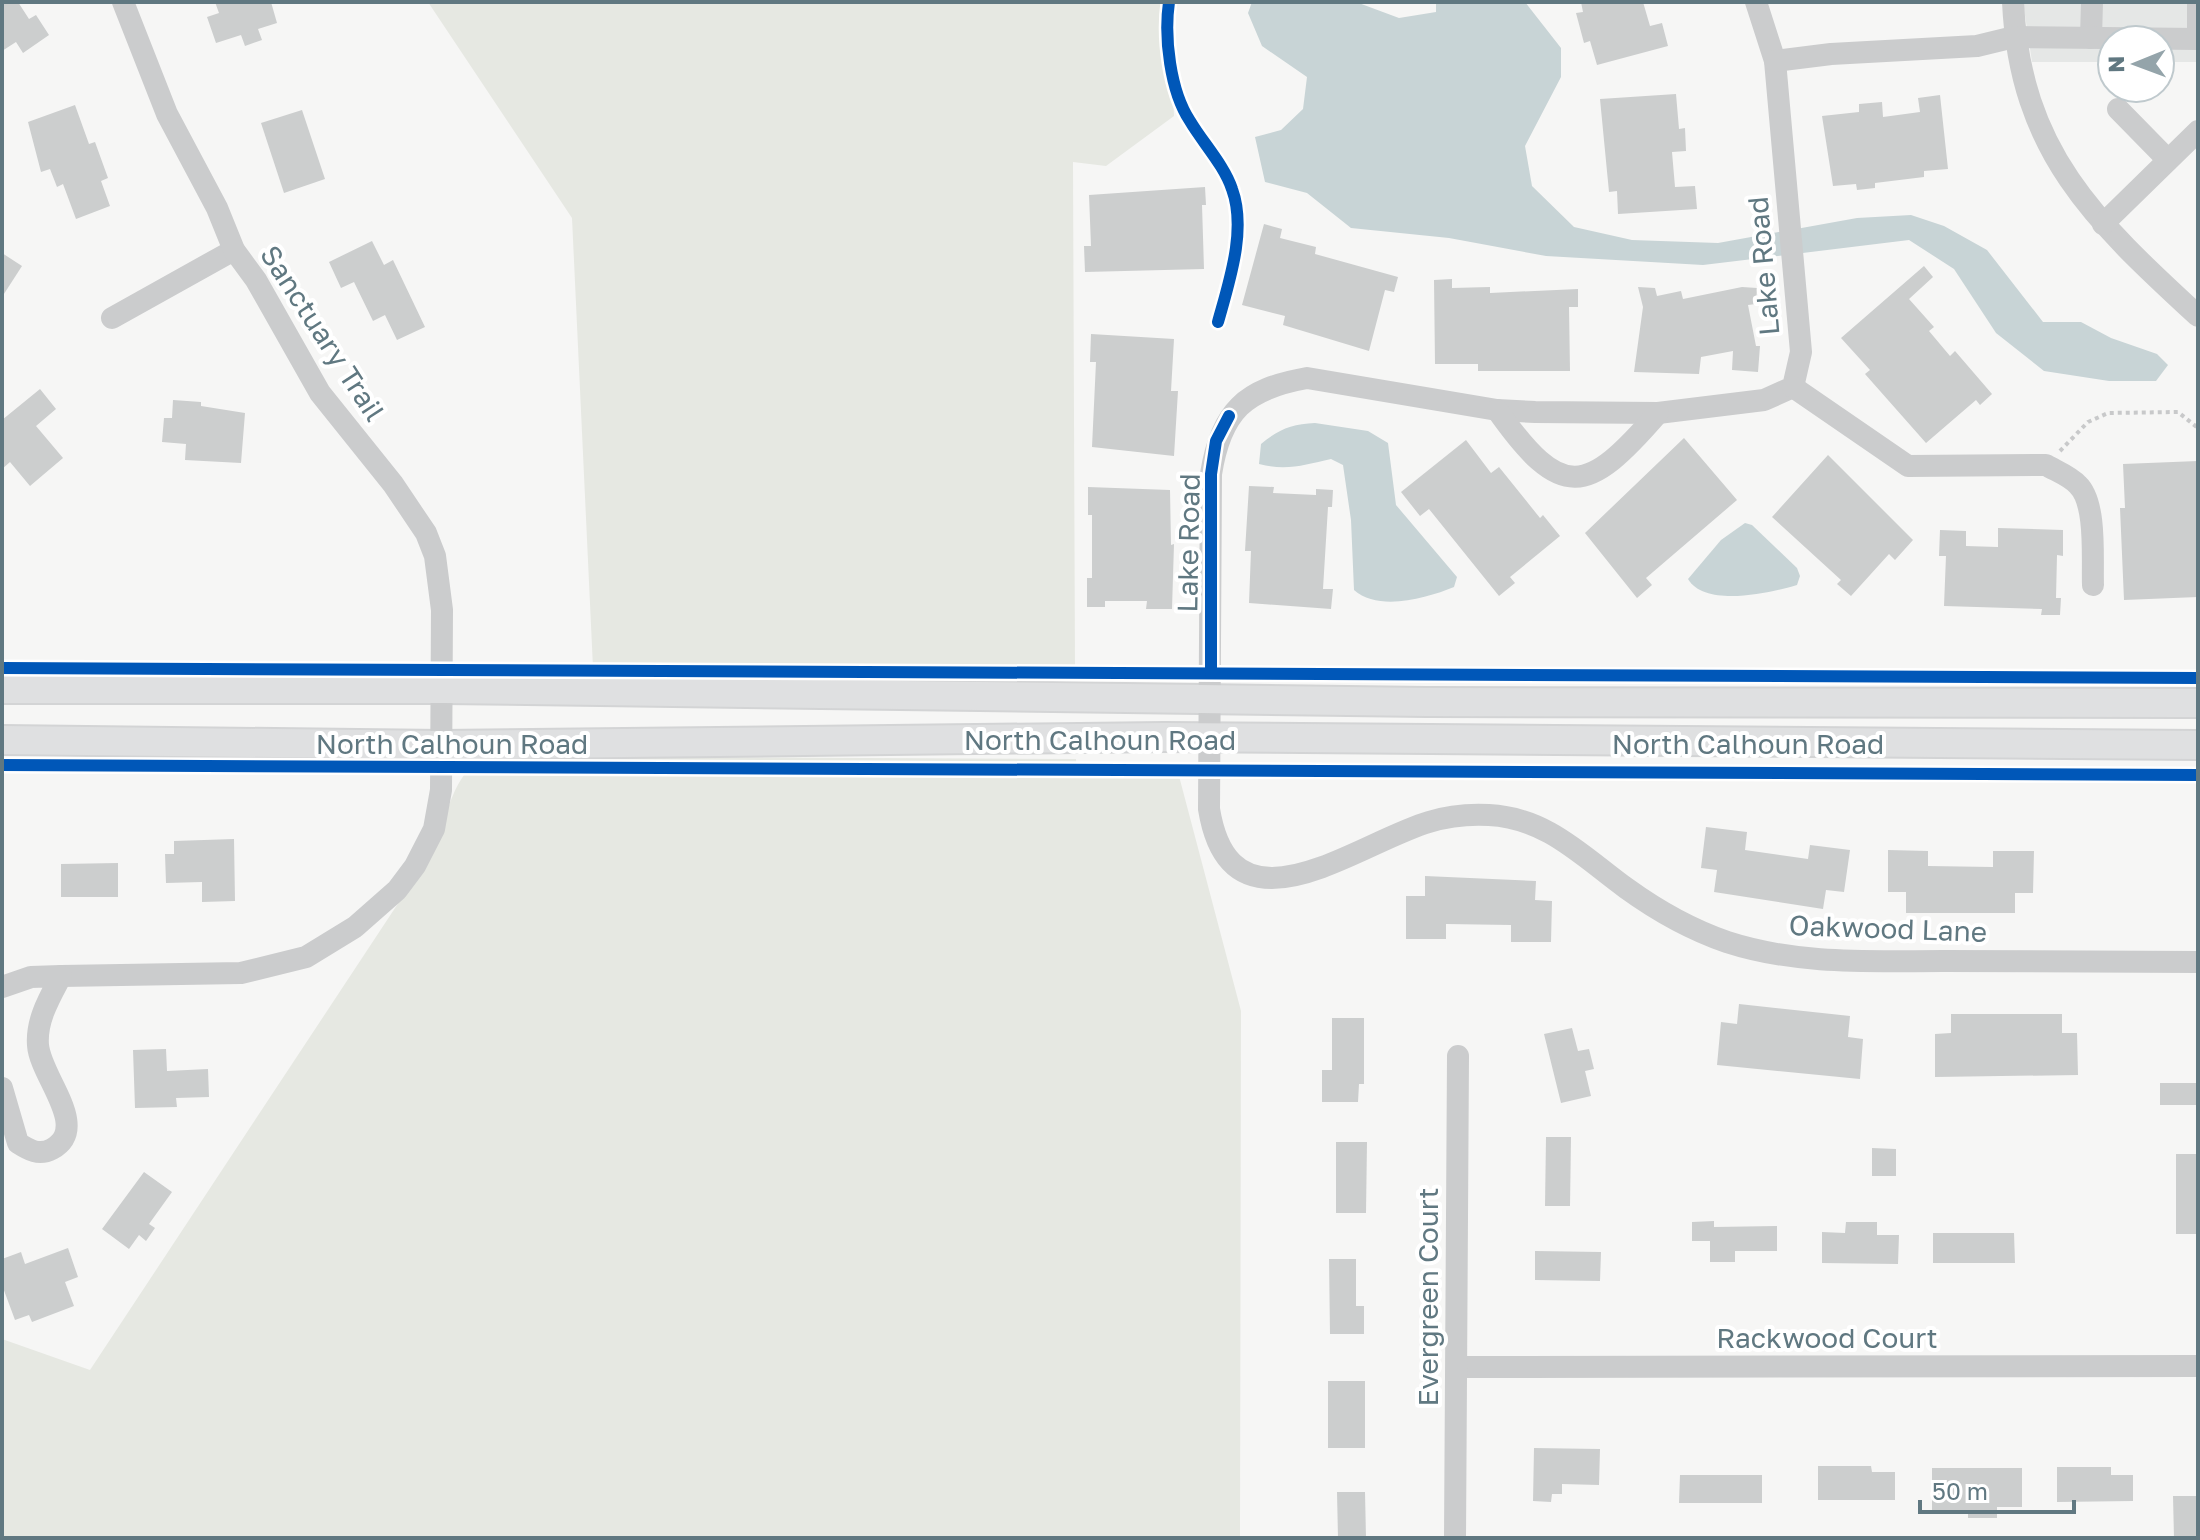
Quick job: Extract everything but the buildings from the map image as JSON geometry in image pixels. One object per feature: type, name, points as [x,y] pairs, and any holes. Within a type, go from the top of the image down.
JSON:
[{"type":"main road","name":"North Calhoun Road","points":[[2,689],[444,689],[1426,702],[2198,703]]},
{"type":"main road","points":[[1662,701],[1663,743]]},
{"type":"main road","name":"North Calhoun Road","points":[[2,740],[442,745],[1210,738],[2198,745]]},
{"type":"street","name":"Sanctuary Trail","points":[[2,987],[31,977],[241,973],[280,966],[328,945],[378,908],[415,866],[438,813],[444,689],[440,581],[426,533],[393,484],[320,393],[256,280],[234,250],[217,208],[167,114],[123,2]]},
{"type":"street","name":"Lake Road","points":[[1210,738],[1211,474],[1216,441],[1229,416],[1251,395],[1276,383],[1307,378],[1497,410],[1658,413],[1764,400],[1793,387],[1801,352],[1775,61],[1756,2]]},
{"type":"street","points":[[2013,2],[2014,37],[2043,134],[2080,198],[2198,316]]},
{"type":"street","points":[[2091,38],[2092,2]]},
{"type":"street","points":[[1775,61],[1831,54],[1977,46],[2014,37],[2198,39],[2198,2]]},
{"type":"street","points":[[2118,109],[2168,160]]},
{"type":"street","points":[[2103,224],[2198,131]]},
{"type":"street","points":[[112,318],[234,250]]},
{"type":"street","points":[[1793,387],[1908,466],[2046,465],[2079,485],[2091,514],[2093,585]]},
{"type":"street","points":[[1497,410],[1541,465],[1556,476],[1572,479],[1613,462],[1658,413]]},
{"type":"street","name":"Oakwood Lane","points":[[1210,738],[1209,809],[1213,835],[1229,861],[1258,877],[1303,875],[1428,822],[1453,816],[1490,815],[1539,827],[1567,840],[1653,905],[1725,941],[1760,951],[1825,961],[2198,962]]},
{"type":"street","points":[[2,1088],[18,1143],[33,1152],[48,1152],[60,1144],[68,1131],[66,1114],[43,1069],[37,1044],[46,1004],[61,976]]},
{"type":"street","name":"Evergreen Court","points":[[1455,1538],[1458,1056]]},
{"type":"street","name":"Rackwood Court","points":[[1457,1367],[2198,1366]]},
{"type":"path","points":[[2046,465],[2088,422],[2108,413],[2178,412],[2198,428]]},
{"type":"shaded area","points":[[428,2],[1169,2],[1174,116],[1106,166],[1073,162],[1075,669],[593,668],[572,218]]},
{"type":"shaded area","points":[[1252,2],[1356,2],[1399,18],[1436,12],[1436,2],[1525,2],[1561,48],[1561,77],[1525,146],[1532,186],[1574,227],[1632,240],[1718,243],[1857,218],[1911,215],[1944,226],[1987,250],[2043,322],[2081,322],[2111,338],[2157,354],[2168,365],[2156,381],[2109,381],[2044,371],[1996,333],[1954,269],[1909,240],[1703,265],[1546,256],[1449,238],[1351,228],[1307,193],[1265,182],[1255,137],[1281,130],[1303,109],[1307,77],[1262,46],[1248,13]]},
{"type":"shaded area","points":[[2023,2],[2198,2],[2198,62],[2176,62],[2176,24],[2096,24],[2096,62],[2032,62]]},
{"type":"shaded area","points":[[1315,423],[1368,431],[1388,443],[1396,505],[1457,577],[1454,587],[1417,599],[1390,602],[1364,597],[1354,590],[1351,520],[1343,465],[1331,459],[1287,467],[1259,464],[1261,444],[1286,428]]},
{"type":"shaded area","points":[[1745,523],[1752,525],[1797,568],[1800,576],[1797,585],[1739,596],[1723,596],[1696,588],[1688,579],[1721,540]]},
{"type":"shaded area","points":[[488,756],[1076,759],[1077,777],[1179,776],[1241,1011],[1240,1538],[2,1538],[2,1339],[90,1370],[434,849],[459,783],[476,762]]},
{"type":"cycle path","points":[[1169,2],[1168,47],[1178,95],[1190,121],[1224,171],[1236,205],[1235,256],[1218,322]]},
{"type":"cycle path","points":[[1211,673],[1211,474],[1216,441],[1229,416]]},
{"type":"cycle path","points":[[2,668],[2198,678]]},
{"type":"cycle path","points":[[2,765],[2198,775]]}]
